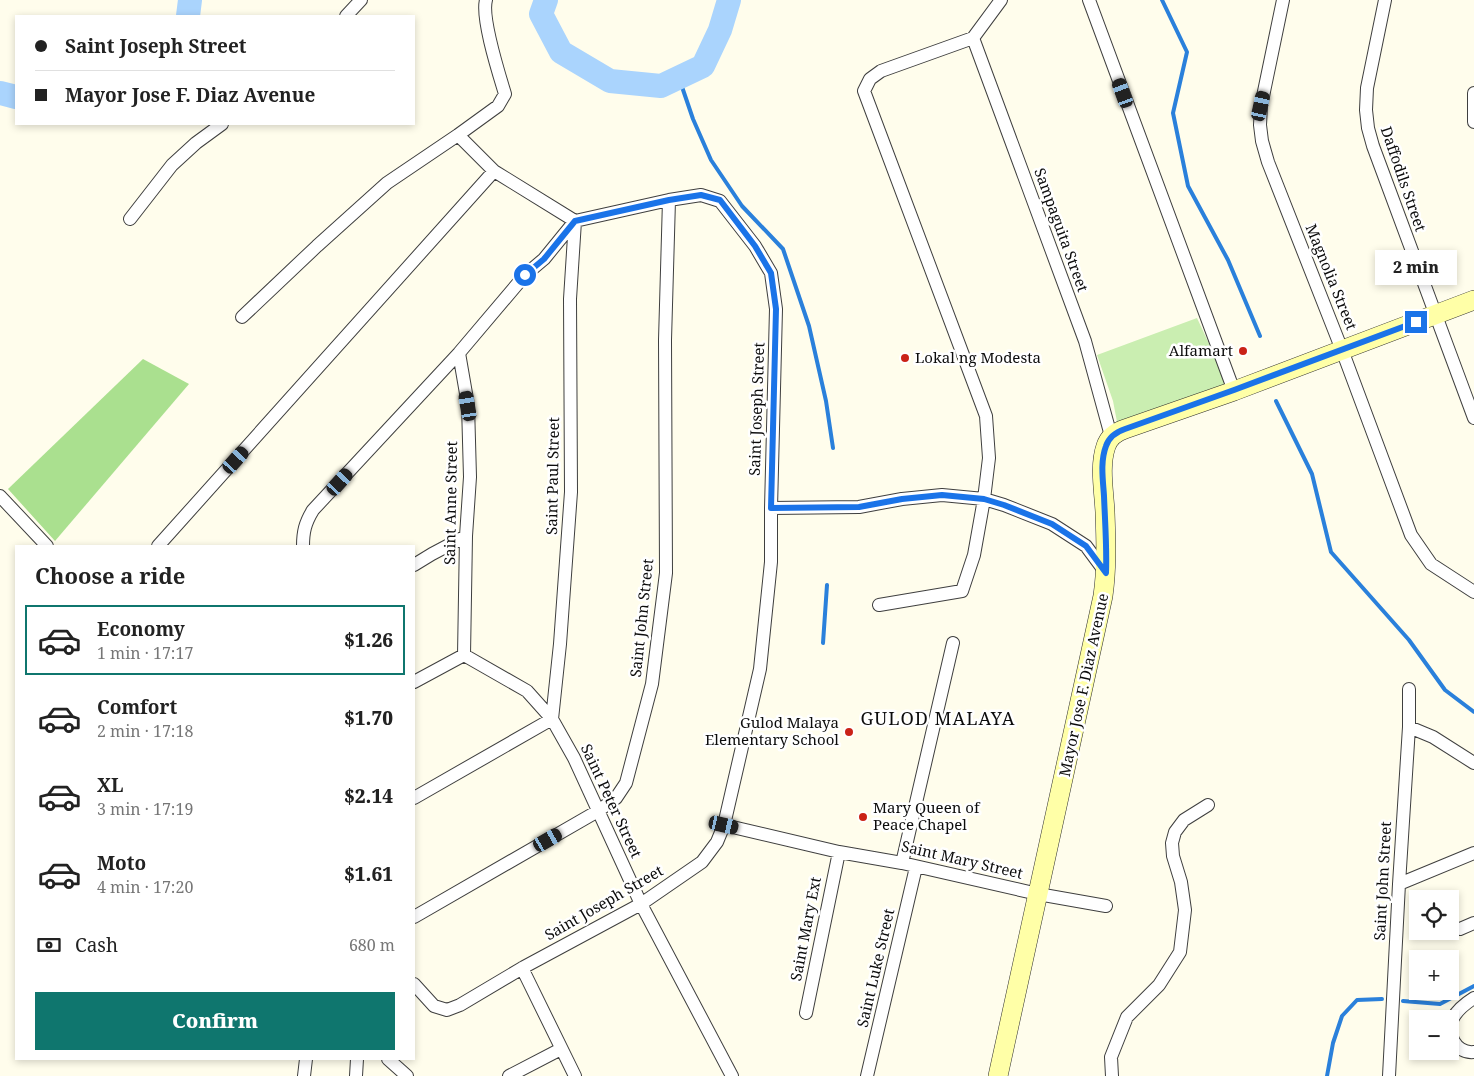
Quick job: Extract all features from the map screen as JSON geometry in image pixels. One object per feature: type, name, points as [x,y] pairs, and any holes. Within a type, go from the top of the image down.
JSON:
[{"type":"main road","points":[[1111,436],[1125,429],[1474,300]]},
{"type":"main road","name":"Mayor Jose F. Diaz Avenue","points":[[998,1076],[1103,596],[1107,553],[1103,456],[1106,444],[1111,436]]},
{"type":"street","points":[[347,15],[361,0]]},
{"type":"street","points":[[242,317],[386,182],[458,135],[498,106],[505,94],[488,27],[484,6],[486,0]]},
{"type":"street","points":[[879,606],[962,591],[974,555],[989,458],[986,416],[864,91],[870,79],[881,71],[974,38],[1001,0]]},
{"type":"street","points":[[1089,0],[1234,390]]},
{"type":"street","name":"Magnolia Street","points":[[1283,0],[1261,106],[1260,125],[1268,162],[1342,350],[1411,535],[1432,564],[1474,592]]},
{"type":"street","name":"Daffodils Street","points":[[1386,0],[1368,88],[1366,110],[1368,128],[1474,418]]},
{"type":"street","name":"Sampaguita Street","points":[[974,38],[1085,341],[1111,436]]},
{"type":"street","points":[[1474,93],[1474,122]]},
{"type":"street","points":[[130,219],[172,165],[196,143],[221,125]]},
{"type":"street","points":[[303,545],[304,529],[313,510],[459,353],[525,275],[544,259],[575,221],[494,171],[458,135]]},
{"type":"street","points":[[159,545],[494,171]]},
{"type":"street","name":"Saint Joseph Street","points":[[415,985],[434,1006],[447,1010],[460,1005],[522,968],[642,904],[702,862],[717,842],[724,825],[760,669],[771,562],[776,309],[771,273],[755,246],[720,200],[701,195],[669,200],[575,221]]},
{"type":"street","name":"Saint John Street","points":[[415,915],[598,811],[616,798],[626,783],[652,684],[666,573],[665,340],[669,200]]},
{"type":"street","name":"Saint Paul Street","points":[[552,719],[572,492],[570,299],[575,221]]},
{"type":"street","name":"Saint Anne Street","points":[[459,353],[468,406],[470,476],[466,536],[464,655]]},
{"type":"street","points":[[771,508],[846,507],[942,495],[984,499],[1052,524],[1086,546],[1106,573]]},
{"type":"street","points":[[0,496],[46,545]]},
{"type":"street","points":[[415,564],[466,536]]},
{"type":"street","points":[[902,863],[953,642]]},
{"type":"street","points":[[415,681],[464,655]]},
{"type":"street","name":"Saint Peter Street","points":[[464,655],[528,691],[552,719],[574,758],[642,904],[732,1076]]},
{"type":"street","name":"Saint John Street","points":[[1389,1076],[1409,727],[1409,689]]},
{"type":"street","points":[[415,797],[552,719]]},
{"type":"street","points":[[1409,727],[1433,737],[1474,763]]},
{"type":"street","points":[[1112,1076],[1111,1057],[1127,1017],[1158,985],[1180,952],[1185,910],[1172,843],[1175,832],[1184,820],[1208,805]]},
{"type":"street","name":"Saint Mary Street","points":[[724,825],[839,852],[902,863],[1038,894],[1106,906]]},
{"type":"street","name":"Saint Mary Ext","points":[[806,1013],[839,852]]},
{"type":"street","points":[[1399,884],[1474,854]]},
{"type":"street","name":"Saint Luke Street","points":[[867,1076],[916,867]]},
{"type":"street","points":[[1460,928],[1474,923]]},
{"type":"street","points":[[522,968],[575,1076]]},
{"type":"street","points":[[1474,998],[1458,1011],[1452,1020],[1451,1030],[1453,1040],[1458,1048],[1467,1052],[1474,1052]]},
{"type":"street","points":[[509,1076],[562,1049]]},
{"type":"street","points":[[304,1076],[306,1060]]},
{"type":"street","points":[[356,1076],[357,1060]]},
{"type":"street","points":[[389,1060],[407,1076]]},
{"type":"green space","points":[[1197,318],[1226,380],[1222,391],[1118,427],[1113,401],[1097,355]]},
{"type":"green space","points":[[143,359],[189,384],[55,541],[8,489]]},
{"type":"waterway","points":[[188,15],[190,0]]},
{"type":"waterway","points":[[546,0],[541,14],[561,52],[610,81],[661,86],[703,66],[720,30],[729,0]]},
{"type":"waterway","points":[[1162,0],[1187,52],[1173,113],[1188,186],[1228,260],[1260,336]]},
{"type":"waterway","points":[[679,78],[693,119],[711,160],[742,206],[783,249],[809,326],[826,401],[833,448]]},
{"type":"waterway","points":[[0,93],[15,97]]},
{"type":"waterway","points":[[1276,401],[1312,474],[1331,552],[1409,640],[1445,690],[1474,712]]},
{"type":"waterway","points":[[823,643],[827,585]]},
{"type":"waterway","points":[[1403,1001],[1440,1004],[1474,986]]},
{"type":"waterway","points":[[1327,1076],[1333,1043],[1342,1016],[1357,1000],[1382,999]]},
{"type":"place","name":"Alfamart","points":[[1243,351]]},
{"type":"place","name":"Lokal ng Modesta","points":[[905,358]]},
{"type":"place","name":"Gulod Malaya Elementary School","points":[[849,732]]},
{"type":"place","name":"Mary Queen of Peace Chapel","points":[[863,817]]},
{"type":"district","name":"GULOD MALAYA","points":[[938,719]]},
{"type":"route","points":[[525,275],[544,259],[575,221],[669,200],[701,195],[720,200],[755,246],[771,273],[776,309],[771,508],[859,507],[902,499],[942,495],[984,499],[1021,511],[1052,524],[1086,546],[1106,573],[1107,553],[1103,456],[1106,444],[1111,436],[1125,429],[1416,322]]}]
